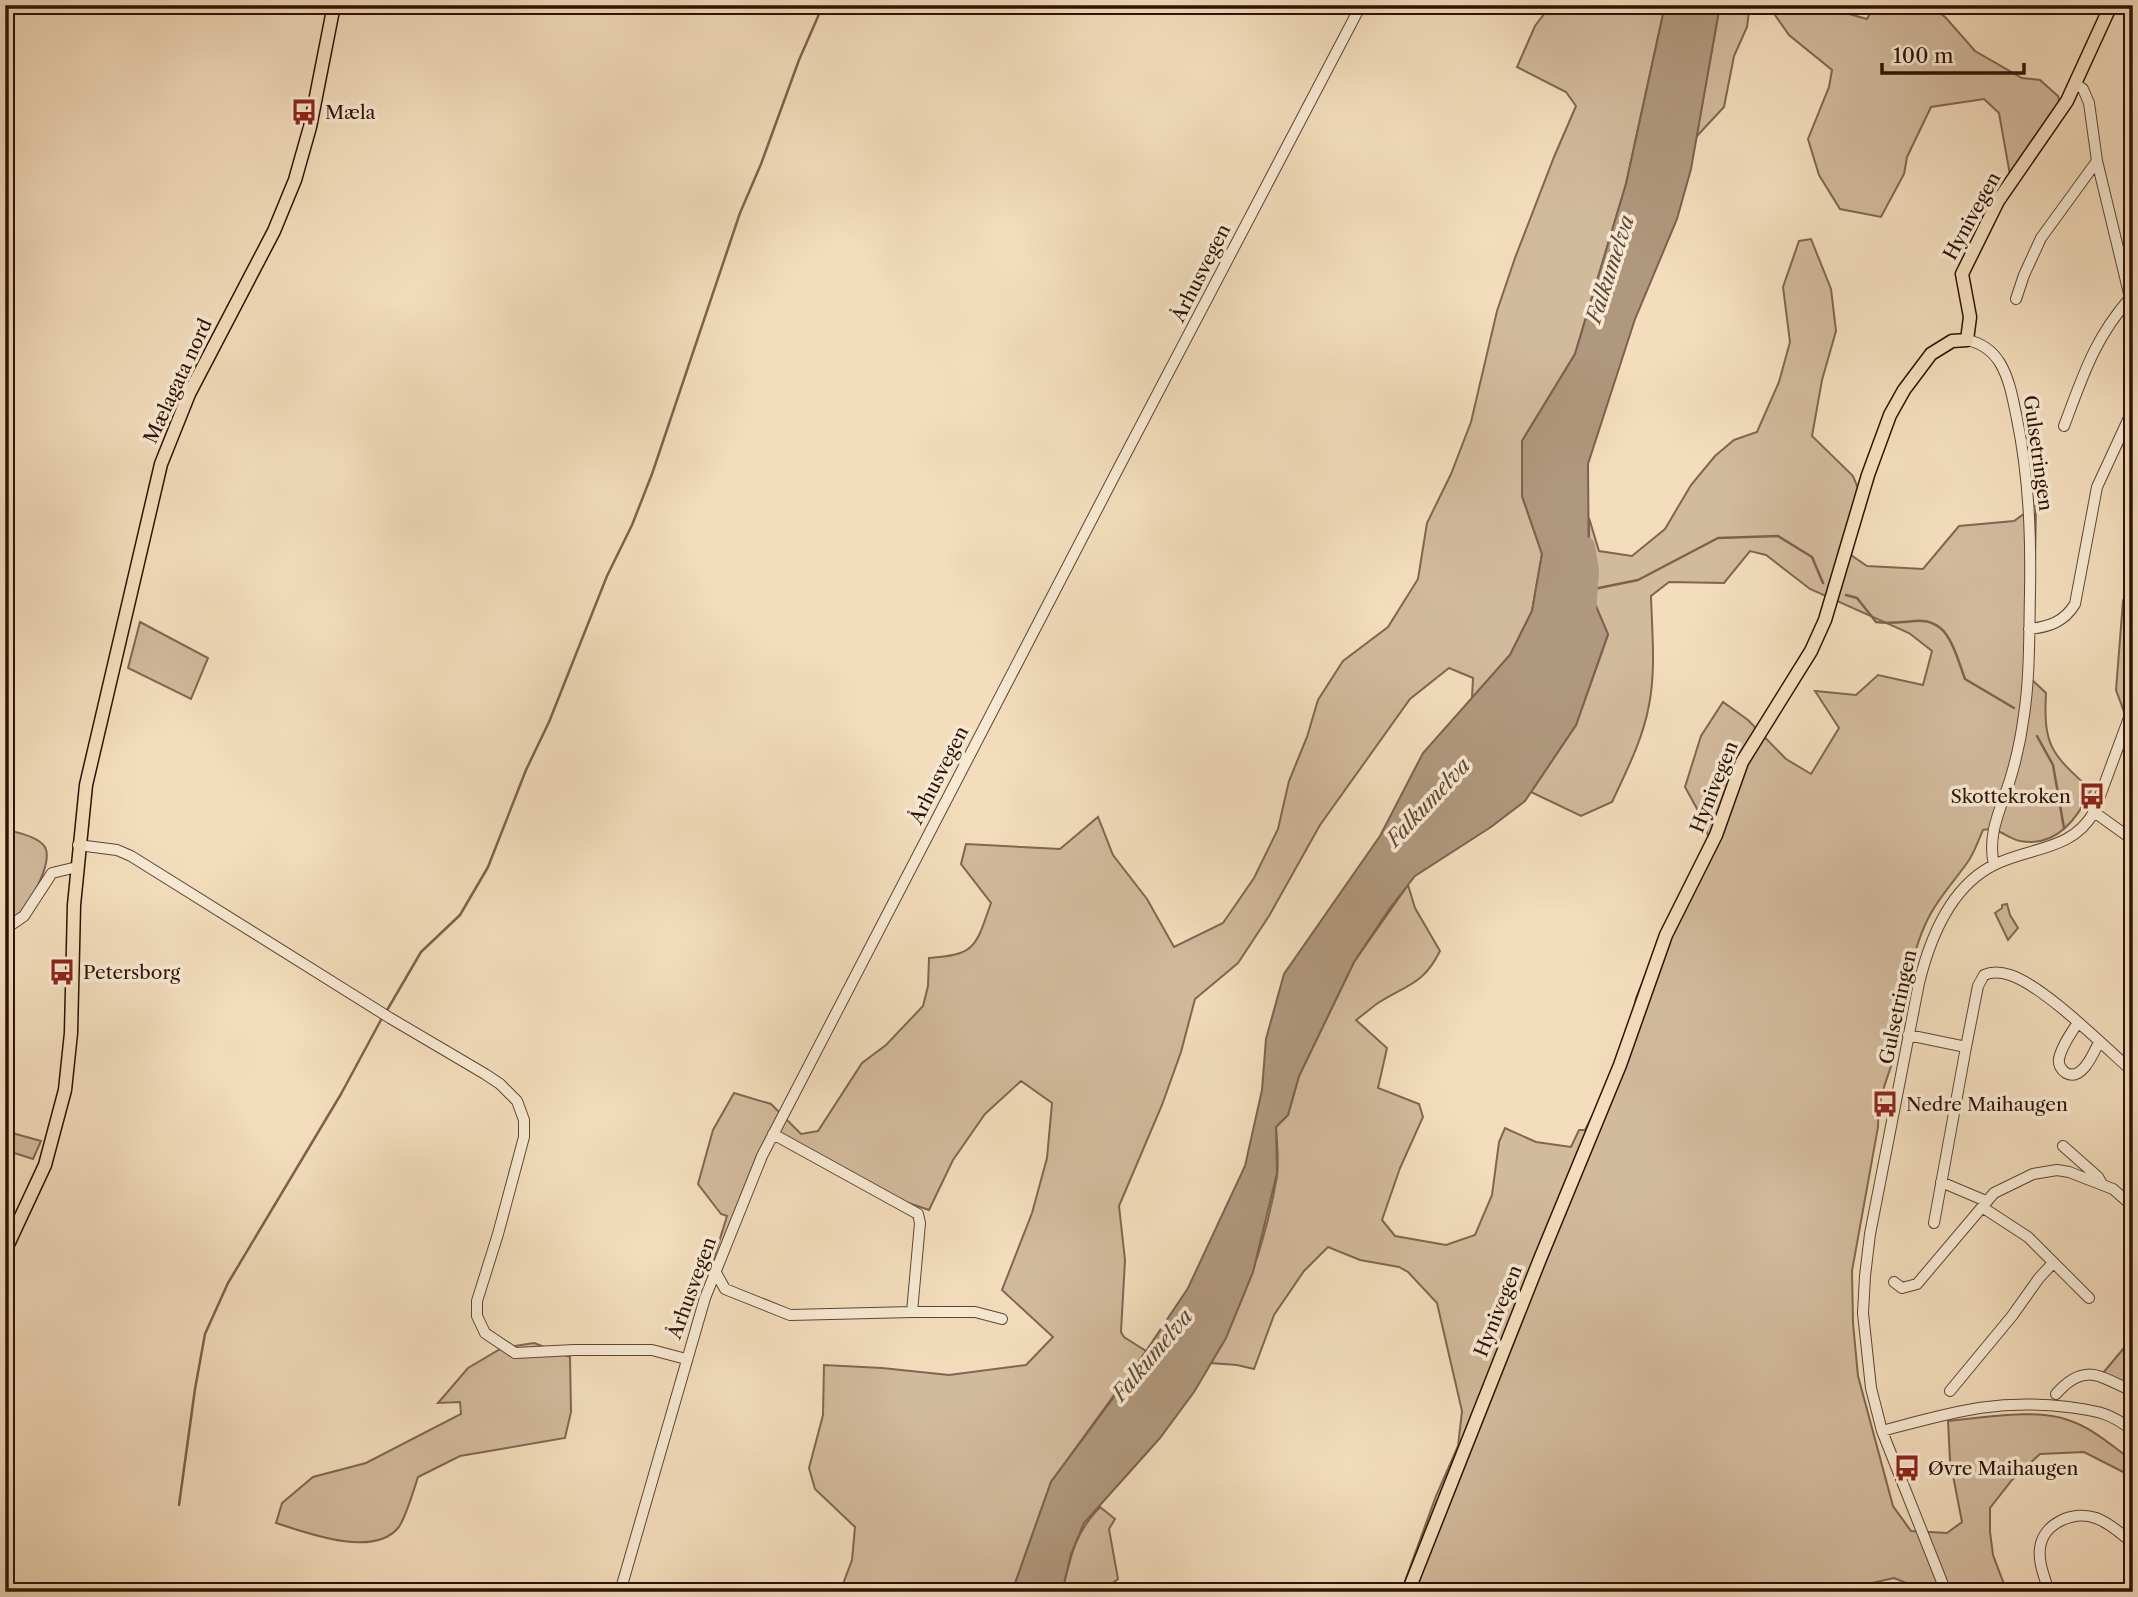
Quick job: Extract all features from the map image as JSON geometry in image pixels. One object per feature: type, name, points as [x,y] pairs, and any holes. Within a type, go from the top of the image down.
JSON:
[{"type":"main road","name":"Mælagata nord","points":[[5,1251],[45,1165],[65,1090],[71,1033],[76,867],[86,785],[161,464],[189,394],[274,231],[295,180],[310,127],[334,5]]},
{"type":"main road","name":"Hynivegen","points":[[1408,1592],[1620,1065],[1666,935],[1716,835],[1742,762],[1794,681],[1820,633],[1839,580],[1868,475],[1890,415],[1904,390],[1931,354],[1952,341],[1967,340],[1970,317],[1962,274],[1998,201],[2053,123],[2076,84],[2111,5]]},
{"type":"street","name":"Århusvegen","points":[[620,1592],[705,1298],[752,1178],[1361,5]]},
{"type":"street","points":[[2076,84],[2083,89],[2089,103],[2097,161],[2133,310]]},
{"type":"street","points":[[2016,299],[2041,238],[2097,161]]},
{"type":"street","points":[[2064,426],[2092,351],[2110,320],[2130,298]]},
{"type":"street","name":"Gulsetringen","points":[[1946,1592],[1882,1431],[1867,1364],[1863,1313],[1870,1234],[1923,965],[1938,927],[1962,891],[1994,865],[1991,844],[1993,831],[2014,764],[2025,714],[2031,550],[2027,477],[2012,393],[2001,364],[1983,345],[1967,340]]},
{"type":"street","points":[[2029,629],[2059,621],[2075,604],[2097,487],[2133,409]]},
{"type":"street","points":[[1994,865],[2068,839],[2085,826],[2094,812],[2133,707]]},
{"type":"street","points":[[2094,812],[2133,840]]},
{"type":"street","points":[[78,845],[117,850],[131,856],[500,1084],[517,1101],[522,1113],[524,1137],[477,1301],[477,1316],[485,1333],[515,1353],[652,1350],[686,1359]]},
{"type":"street","points":[[5,929],[24,916],[52,873],[76,867]]},
{"type":"street","points":[[1934,1223],[1978,986],[1984,975],[1990,972],[2011,975],[2025,982],[2133,1072]]},
{"type":"street","points":[[2077,1024],[2059,1059],[2060,1066],[2066,1073],[2080,1073],[2099,1042]]},
{"type":"street","points":[[1908,1035],[1966,1047]]},
{"type":"street","points":[[774,1134],[918,1214],[920,1223],[912,1312]]},
{"type":"street","points":[[2063,1146],[2098,1177],[2102,1184]]},
{"type":"street","points":[[1894,1282],[1902,1288],[1917,1284],[1999,1189],[2045,1171],[2069,1172],[2102,1184],[2129,1203]]},
{"type":"street","points":[[1941,1182],[1984,1204],[2028,1237],[2089,1298]]},
{"type":"street","points":[[1950,1391],[2053,1263]]},
{"type":"street","points":[[715,1271],[725,1289],[790,1314],[975,1312],[1002,1319]]},
{"type":"street","points":[[705,1298],[725,1289]]},
{"type":"street","points":[[2056,1394],[2071,1379],[2088,1373],[2133,1389]]},
{"type":"street","points":[[1882,1431],[1995,1405],[2054,1406],[2108,1414],[2133,1431]]},
{"type":"street","points":[[2049,1592],[2041,1565],[2040,1549],[2048,1531],[2063,1520],[2081,1515],[2093,1517],[2133,1543]]},
{"type":"shaded area","points":[[1551,5],[1665,5],[1626,184],[1575,354],[1522,441],[1522,496],[1542,554],[1532,611],[1510,655],[1472,698],[1473,678],[1449,668],[1410,699],[1320,825],[1269,916],[1238,963],[1195,999],[1181,1052],[1162,1105],[1119,1206],[1125,1260],[1121,1332],[1124,1337],[1146,1351],[1051,1482],[1012,1592],[840,1592],[852,1560],[855,1527],[815,1489],[809,1468],[823,1415],[824,1365],[949,1375],[1026,1365],[1053,1337],[1002,1290],[1032,1213],[1047,1158],[1052,1103],[1021,1081],[985,1114],[953,1160],[929,1210],[885,1195],[777,1132],[730,1240],[676,1381],[727,1216],[721,1214],[698,1184],[713,1130],[734,1093],[771,1104],[801,1134],[818,1131],[862,1063],[886,1045],[923,1006],[928,986],[929,958],[966,950],[982,929],[991,903],[961,864],[966,844],[1060,849],[1098,817],[1113,855],[1147,899],[1174,947],[1223,923],[1254,878],[1278,829],[1289,781],[1307,737],[1318,700],[1343,661],[1388,627],[1418,579],[1427,523],[1451,474],[1471,422],[1497,311],[1515,258],[1576,106],[1566,92],[1517,67],[1535,26]]},
{"type":"shaded area","points":[[1720,5],[1750,5],[1747,27],[1734,56],[1724,107],[1696,137]]},
{"type":"shaded area","points":[[1768,5],[1817,5],[1867,19],[1875,5],[1931,5],[1975,51],[2022,78],[2040,80],[2058,96],[2060,104],[2010,175],[1999,113],[1984,99],[1931,107],[1907,157],[1904,174],[1881,217],[1840,209],[1819,175],[1808,139],[1829,87],[1832,70],[1789,35]]},
{"type":"shaded area","points":[[1811,239],[1831,289],[1836,331],[1822,380],[1812,436],[1853,476],[1863,500],[1851,555],[1867,566],[1923,569],[1959,526],[2014,521],[2036,505],[2034,622],[2029,677],[2046,693],[2046,726],[2053,748],[2067,767],[2091,790],[2064,829],[2044,840],[2020,841],[1997,831],[1983,830],[1972,856],[1934,909],[1919,939],[1899,1040],[1880,1103],[1852,1271],[1858,1376],[1893,1506],[1911,1531],[1947,1533],[1962,1522],[1950,1460],[1948,1421],[2025,1414],[2055,1416],[2077,1423],[2133,1461],[2133,1477],[2084,1452],[2040,1454],[2012,1480],[1990,1508],[1993,1555],[2007,1592],[1929,1592],[1894,1578],[1858,1586],[1855,1592],[1401,1592],[1436,1496],[1458,1446],[1462,1411],[1437,1303],[1408,1272],[1399,1267],[1360,1260],[1328,1247],[1304,1271],[1274,1315],[1254,1369],[1211,1363],[1243,1296],[1267,1224],[1277,1176],[1276,1127],[1288,1115],[1299,1076],[1354,962],[1408,885],[1415,908],[1440,951],[1421,977],[1356,1020],[1387,1048],[1378,1088],[1419,1104],[1423,1117],[1400,1168],[1382,1220],[1395,1236],[1446,1245],[1475,1235],[1492,1195],[1499,1142],[1505,1128],[1536,1142],[1571,1147],[1579,1130],[1585,1130],[1611,1080],[1630,1031],[1636,998],[1661,938],[1709,838],[1701,816],[1685,787],[1701,736],[1723,702],[1748,720],[1786,759],[1811,774],[1839,728],[1815,691],[1856,695],[1878,675],[1923,685],[1932,651],[1909,633],[1810,589],[1766,555],[1750,551],[1724,583],[1669,582],[1651,596],[1653,665],[1649,705],[1638,743],[1612,802],[1581,816],[1531,792],[1576,725],[1608,635],[1589,590],[1589,518],[1599,551],[1632,556],[1665,529],[1691,485],[1715,456],[1734,440],[1757,432],[1779,382],[1790,342],[1783,287],[1799,241]]},
{"type":"shaded area","points":[[2123,601],[2133,609],[2133,684],[2123,709],[2116,690]]},
{"type":"shaded area","points":[[140,622],[208,658],[191,699],[128,668]]},
{"type":"shaded area","points":[[5,829],[37,840],[45,847],[47,854],[44,871],[31,898],[22,912],[5,926]]},
{"type":"shaded area","points":[[2007,904],[2018,928],[2008,940],[1995,913],[2002,905]]},
{"type":"shaded area","points":[[5,1131],[41,1141],[33,1159],[5,1150]]},
{"type":"shaded area","points":[[2133,1337],[2133,1389],[2103,1373]]},
{"type":"shaded area","points":[[534,1343],[570,1357],[571,1412],[565,1438],[460,1456],[418,1477],[401,1524],[387,1537],[357,1542],[339,1540],[276,1523],[282,1503],[313,1477],[366,1463],[461,1414],[460,1402],[438,1403],[468,1368],[502,1348]]},
{"type":"shaded area","points":[[1100,1507],[1115,1519],[1109,1529],[1118,1579],[1100,1592],[1062,1592],[1079,1536]]},
{"type":"water","points":[[1665,5],[1720,5],[1691,169],[1677,219],[1635,319],[1588,464],[1589,590],[1608,634],[1576,725],[1525,801],[1491,827],[1415,876],[1354,962],[1299,1076],[1288,1115],[1276,1127],[1277,1173],[1253,1272],[1226,1338],[1194,1392],[1160,1438],[1084,1523],[1071,1554],[1062,1592],[1012,1592],[1051,1482],[1128,1378],[1188,1288],[1245,1166],[1262,1090],[1266,1039],[1284,974],[1380,836],[1423,753],[1510,655],[1532,611],[1542,554],[1522,496],[1522,441],[1575,354],[1626,184]]},
{"type":"waterway","points":[[386,1012],[421,952],[460,915],[488,867],[526,770],[549,722],[607,576],[632,525],[652,474],[740,213],[823,5]]},
{"type":"waterway","points":[[1589,590],[1638,580],[1718,538],[1778,536],[1812,557],[1823,583]]},
{"type":"waterway","name":"Falkumelva","points":[[1586,546],[1590,571],[1587,612]]},
{"type":"waterway","points":[[1846,595],[1857,598],[1876,622],[1915,621],[1936,625],[1944,631],[1954,648],[1965,679],[2014,708]]},
{"type":"waterway","points":[[2037,736],[2053,765],[2064,828]]},
{"type":"waterway","points":[[179,1505],[205,1334],[228,1283],[341,1094],[382,1018]]},
{"type":"place","name":"Mæla","points":[[304,112]]},
{"type":"place","name":"Skottekroken","points":[[2092,796]]},
{"type":"place","name":"Petersborg","points":[[62,972]]},
{"type":"place","name":"Nedre Maihaugen","points":[[1885,1104]]},
{"type":"place","name":"Øvre Maihaugen","points":[[1907,1468]]}]
